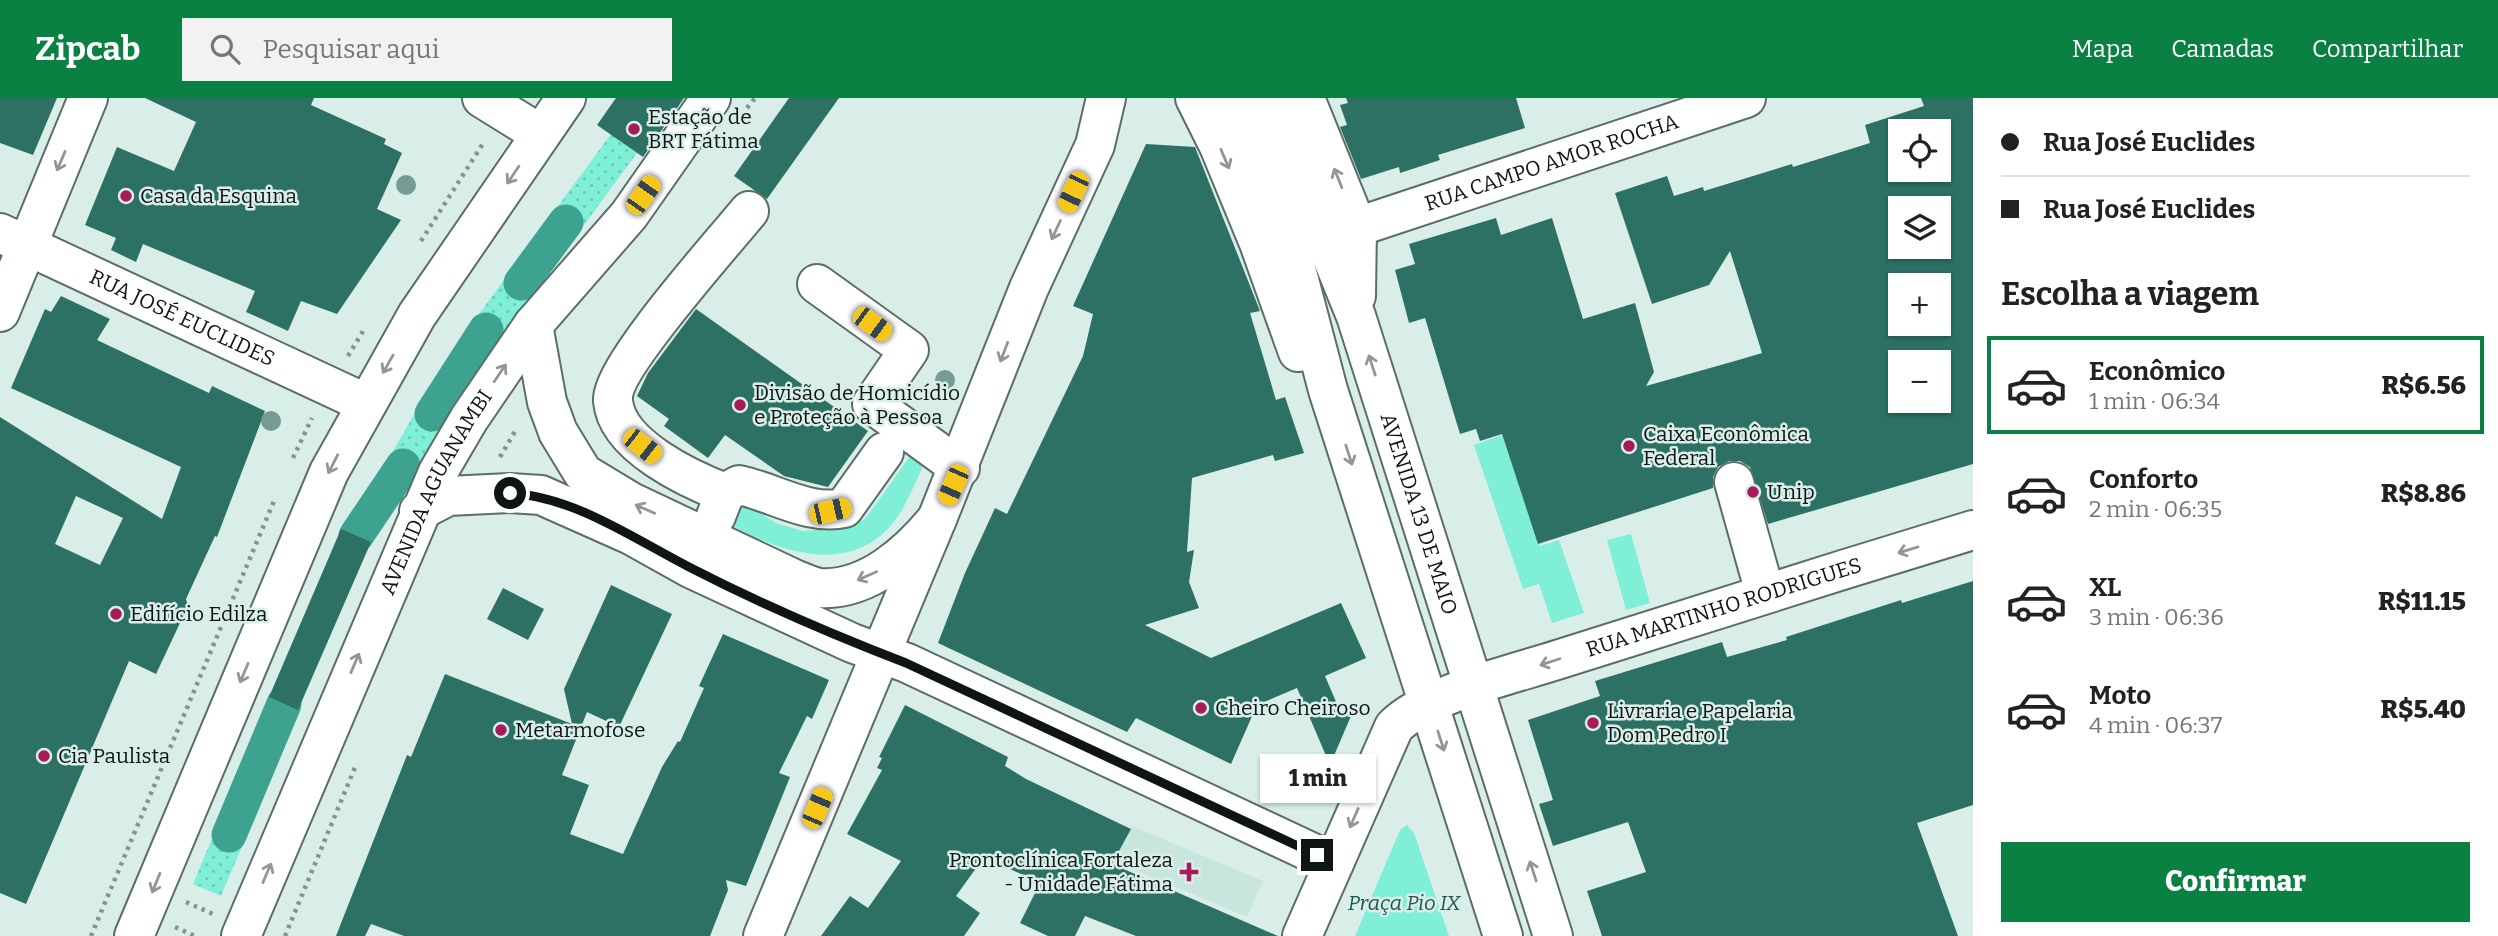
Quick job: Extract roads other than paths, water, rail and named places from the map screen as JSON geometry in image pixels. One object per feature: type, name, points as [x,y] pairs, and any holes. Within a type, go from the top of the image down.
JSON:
[{"type":"main road","points":[[0,312],[13,239],[88,98]]},
{"type":"main road","points":[[134,936],[329,472],[365,403],[417,315],[566,98]]},
{"type":"main road","name":"AVENIDA AGUANAMBI","points":[[228,925],[419,511],[469,419],[533,325],[629,215],[711,98]]},
{"type":"main road","points":[[763,936],[960,468],[1029,288],[1095,145],[1106,98]]},
{"type":"main road","points":[[1195,98],[1219,146],[1259,243],[1297,351],[1328,390]]},
{"type":"main road","points":[[1228,98],[1243,123],[1293,257],[1328,390],[1503,936]]},
{"type":"main road","name":"AVENIDA 13 DE MAIO","points":[[1268,98],[1342,232],[1356,316],[1553,936]]},
{"type":"main road","points":[[1305,98],[1342,232]]},
{"type":"main road","name":"RUA CAMPO AMOR ROCHA","points":[[1342,232],[1746,98]]},
{"type":"main road","points":[[493,105],[540,134]]},
{"type":"main road","points":[[725,494],[688,478],[629,434],[617,416],[614,389],[635,352],[749,211]]},
{"type":"main road","name":"RUA JOSÉ EUCLIDES","points":[[13,239],[365,403]]},
{"type":"main road","points":[[817,284],[909,350],[872,404],[960,468]]},
{"type":"main road","points":[[533,325],[547,402],[558,432],[583,473],[631,502],[699,552],[852,643],[882,654],[1334,863]]},
{"type":"main road","points":[[699,552],[725,494],[739,485],[820,510],[844,508],[884,452]]},
{"type":"main road","points":[[1734,482],[1765,593]]},
{"type":"main road","points":[[419,511],[448,496],[510,493],[541,495],[631,535],[819,588],[844,585],[886,566],[912,550],[937,519]]},
{"type":"main road","name":"RUA MARTINHO RODRIGUES","points":[[1302,936],[1394,727],[1408,712],[1474,687],[1765,593],[1973,530]]},
{"type":"waterway","points":[[521,283],[566,222]]},
{"type":"waterway","points":[[432,414],[486,330]]},
{"type":"waterway","points":[[356,536],[403,466]]},
{"type":"waterway","points":[[229,835],[284,704]]},
{"type":"place","name":"Estação de BRT Fátima","points":[[634,129]]},
{"type":"place","name":"Casa da Esquina","points":[[126,196]]},
{"type":"place","name":"Divisão de Homicídio e Proteção à Pessoa","points":[[740,405]]},
{"type":"place","name":"Caixa Econômica Federal","points":[[1629,446]]},
{"type":"place","name":"Unip","points":[[1753,492]]},
{"type":"place","name":"Edifício Edilza","points":[[116,614]]},
{"type":"place","name":"Cheiro Cheiroso","points":[[1201,708]]},
{"type":"place","name":"Livraria e Papelaria Dom Pedro I","points":[[1593,723]]},
{"type":"place","name":"Metarmofose","points":[[501,730]]},
{"type":"place","name":"Cia Paulista","points":[[44,756]]},
{"type":"place","name":"Prontoclínica Fortaleza - Unidade Fátima","points":[[1189,872]]},
{"type":"park label","name":"Praça Pio IX","points":[[1404,903]]}]
